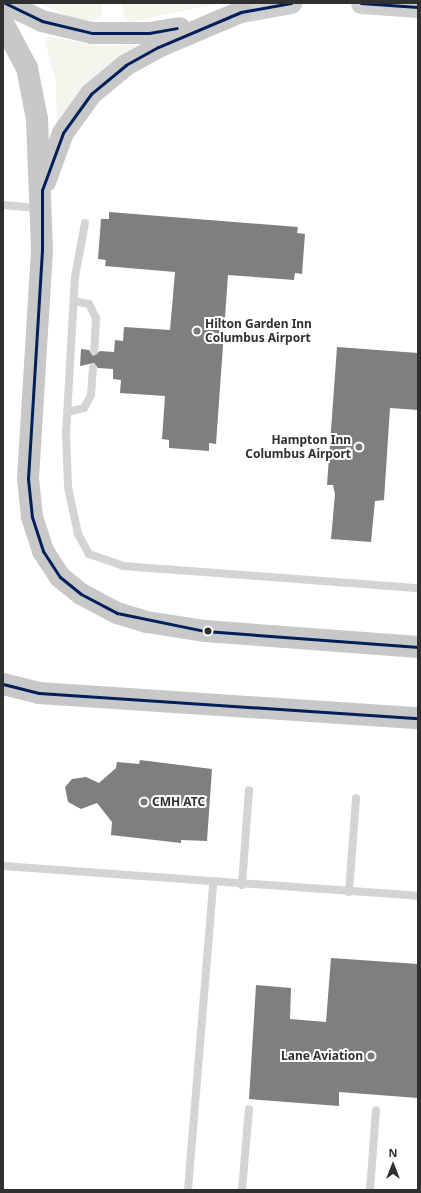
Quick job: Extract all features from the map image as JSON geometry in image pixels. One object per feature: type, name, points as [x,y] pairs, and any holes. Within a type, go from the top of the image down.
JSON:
[{"type":"main road","points":[[5,3],[64,28],[120,35],[178,28],[242,12]]},
{"type":"main road","points":[[42,199],[63,133],[91,94],[126,66],[158,47],[242,12]]},
{"type":"main road","points":[[3,23],[27,68],[38,119],[42,199],[28,479],[34,524],[43,551],[60,577],[81,594],[117,613],[147,622],[205,631],[418,647]]},
{"type":"main road","points":[[3,684],[39,693],[418,718]]},
{"type":"street","points":[[242,12],[290,3]]},
{"type":"street","points":[[361,3],[418,7]]},
{"type":"lane","points":[[3,205],[42,199]]},
{"type":"lane","points":[[85,223],[74,301],[67,412],[68,487],[78,534],[89,554],[105,562],[418,588]]},
{"type":"lane","points":[[74,301],[89,304],[96,318],[94,351]]},
{"type":"lane","points":[[67,412],[84,408],[91,395],[92,368]]},
{"type":"lane","points":[[242,885],[248,790]]},
{"type":"lane","points":[[349,892],[356,798]]},
{"type":"lane","points":[[3,866],[213,883],[418,896]]},
{"type":"lane","points":[[188,1190],[213,883]]},
{"type":"lane","points":[[242,1190],[249,1109]]},
{"type":"lane","points":[[370,1190],[376,1110]]},
{"type":"shaded area","points":[[38,3],[102,3],[102,15],[96,21],[73,18]]},
{"type":"shaded area","points":[[123,3],[221,3],[130,22],[123,14]]},
{"type":"shaded area","points":[[50,37],[100,46],[134,45],[136,50],[57,126],[56,82],[45,40]]},
{"type":"building","name":"Hilton Garden Inn Columbus Airport","points":[[109,212],[298,227],[297,233],[305,234],[302,274],[295,273],[294,280],[228,275],[216,444],[209,443],[209,451],[169,448],[169,440],[162,439],[165,396],[120,393],[121,380],[113,379],[113,369],[98,368],[94,363],[80,366],[81,349],[89,350],[93,356],[100,351],[114,352],[115,340],[123,341],[124,327],[170,330],[175,272],[105,266],[106,260],[98,259],[101,219],[109,219]]},
{"type":"building","name":"Hampton Inn Columbus Airport","points":[[337,347],[418,353],[418,410],[390,408],[384,500],[375,501],[371,542],[331,539],[335,494],[333,485],[327,485]]},
{"type":"building","name":"CMH ATC","points":[[140,760],[212,769],[207,841],[181,840],[181,843],[111,835],[112,822],[97,803],[81,809],[68,802],[65,787],[72,779],[86,777],[99,783],[116,768],[117,762],[139,764]]},
{"type":"building","name":"Lane Aviation","points":[[331,958],[418,964],[418,1098],[339,1092],[339,1106],[249,1099],[256,985],[291,988],[290,1019],[326,1022]]},
{"type":"transit line","points":[[5,3],[42,21],[92,33],[149,33],[177,28]]},
{"type":"transit line","points":[[291,3],[241,12],[158,47],[126,65],[91,94],[63,133],[42,190],[42,250],[28,479],[32,517],[43,551],[60,577],[81,594],[117,613],[205,631],[418,647]]},
{"type":"transit line","points":[[361,3],[418,7]]},
{"type":"transit line","points":[[3,684],[39,693],[418,718]]},
{"type":"place","name":"Hilton Garden Inn Columbus Airport","points":[[197,331]]},
{"type":"place","name":"Hampton Inn Columbus Airport","points":[[359,447]]},
{"type":"place","name":"CMH ATC","points":[[144,802]]},
{"type":"place","name":"Lane Aviation","points":[[371,1056]]}]
